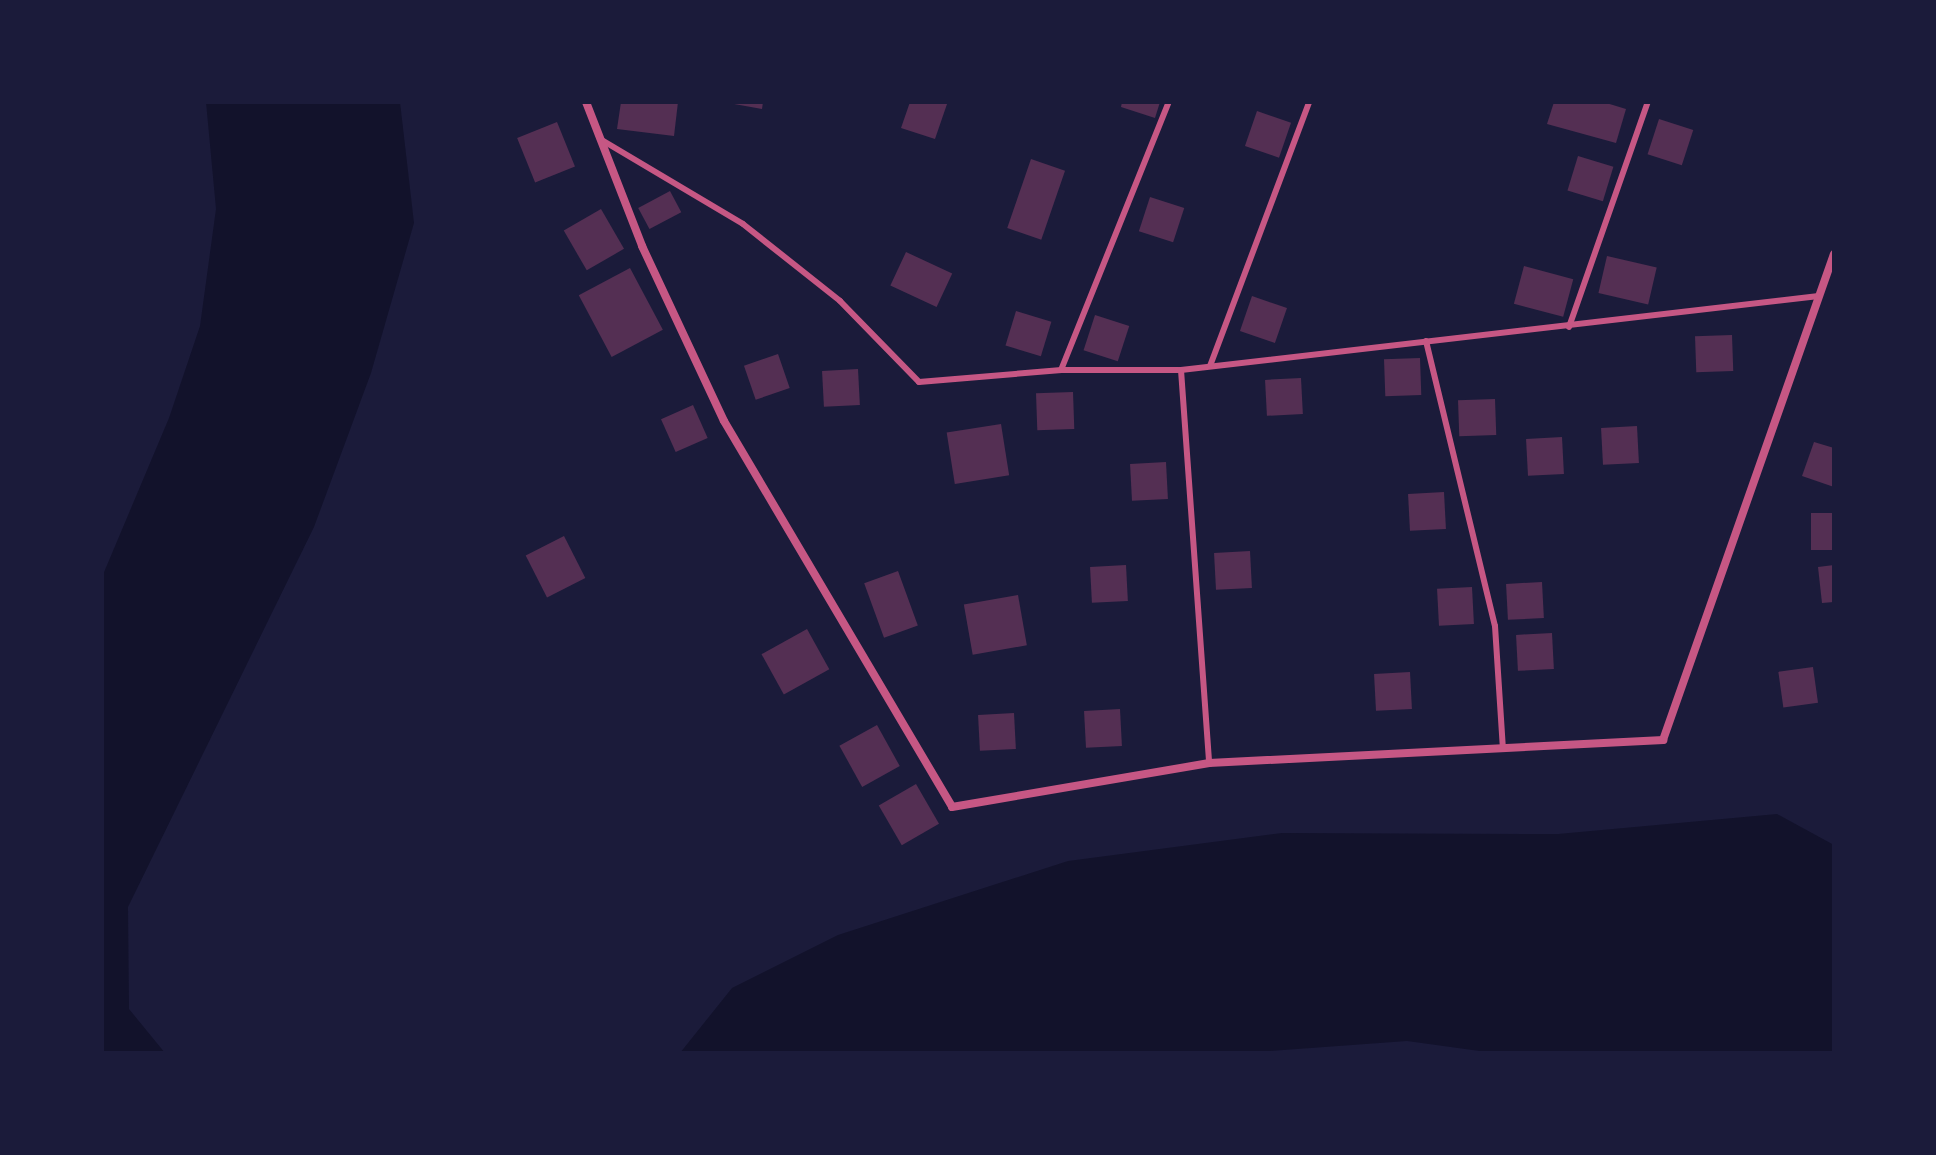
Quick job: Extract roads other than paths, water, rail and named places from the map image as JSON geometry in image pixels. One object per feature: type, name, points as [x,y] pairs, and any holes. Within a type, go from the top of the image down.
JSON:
[{"type":"street","points":[[586,102],[642,246],[724,421],[952,807],[1209,763],[1663,740],[1834,254]]},
{"type":"lane","points":[[1061,370],[1169,102]]},
{"type":"lane","points":[[1210,366],[1309,102]]},
{"type":"lane","points":[[1569,327],[1648,102]]},
{"type":"lane","points":[[600,139],[743,224],[840,301],[919,382],[1061,370],[1181,370],[1819,296]]},
{"type":"lane","points":[[1426,341],[1495,626],[1503,749]]},
{"type":"lane","points":[[1181,370],[1209,763]]}]
